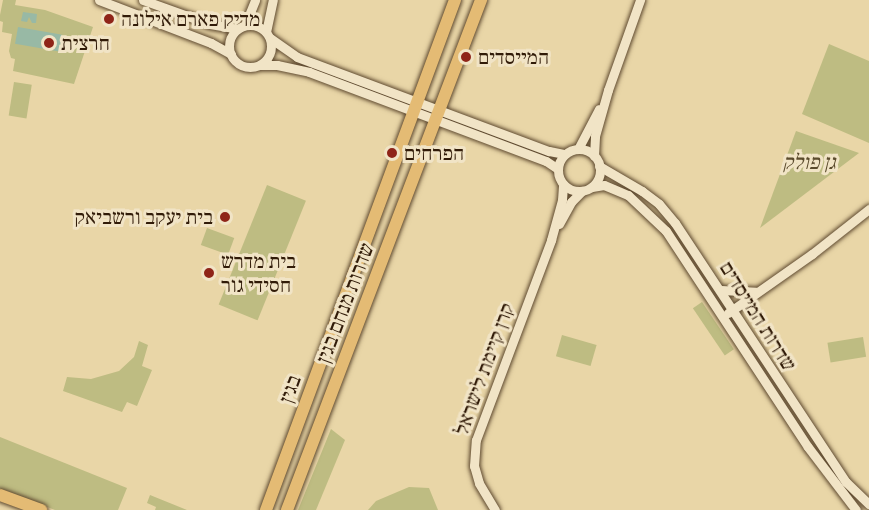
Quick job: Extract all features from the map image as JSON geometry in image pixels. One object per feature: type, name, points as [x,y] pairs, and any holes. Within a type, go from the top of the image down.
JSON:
[{"type":"main road","name":"בגין","points":[[266,509],[455,0]]},
{"type":"main road","name":"שדרות מנחם בגין","points":[[287,510],[481,0]]},
{"type":"main road","points":[[0,495],[41,510]]},
{"type":"street","points":[[99,0],[211,43],[231,54],[243,66],[277,65],[309,72],[438,116],[565,154],[578,149],[608,90]]},
{"type":"street","points":[[143,0],[210,24],[256,26],[297,57],[415,108]]},
{"type":"street","points":[[231,54],[231,38],[241,27],[255,0]]},
{"type":"street","points":[[260,65],[271,50],[268,35],[273,0]]},
{"type":"street","points":[[438,116],[546,161],[558,169],[563,184],[573,190],[582,191],[592,186],[598,177],[599,166],[594,156],[595,136],[608,90],[640,0]]},
{"type":"street","points":[[578,149],[594,156]]},
{"type":"street","points":[[558,169],[565,154]]},
{"type":"street","name":"שדרות המייסדים","points":[[599,166],[642,191],[659,204],[721,290],[775,377],[846,482],[869,504]]},
{"type":"street","name":"קרן קיימת לישראל","points":[[495,510],[478,483],[474,466],[475,446],[551,240],[562,200],[563,184]]},
{"type":"street","name":"שדרות המייסדים","points":[[592,186],[612,187],[628,195],[666,231],[807,447],[856,510]]},
{"type":"street","name":"קרן קיימת לישראל","points":[[551,240],[571,202],[582,191]]},
{"type":"street","points":[[723,317],[869,209]]},
{"type":"street","points":[[721,290],[758,292]]},
{"type":"green space","name":"חרצית","points":[[3,0],[16,0],[15,5],[45,10],[93,27],[74,84],[13,71],[15,59],[11,58],[9,51],[12,34],[2,32],[3,22],[0,21]]},
{"type":"green space","points":[[829,44],[869,61],[869,143],[802,114]]},
{"type":"green space","points":[[14,82],[32,85],[26,118],[9,116]]},
{"type":"green space","name":"גן פולק","points":[[796,131],[859,153],[760,228]]},
{"type":"green space","points":[[267,185],[306,201],[258,320],[219,305]]},
{"type":"green space","points":[[207,228],[234,238],[228,255],[201,245]]},
{"type":"green space","points":[[702,302],[734,349],[725,355],[693,308]]},
{"type":"green space","points":[[562,335],[597,345],[591,366],[556,356]]},
{"type":"green space","points":[[863,337],[866,357],[831,362],[827,343]]},
{"type":"green space","points":[[139,341],[148,345],[142,366],[152,370],[137,406],[127,402],[122,412],[63,391],[67,377],[91,379],[119,371],[134,357]]},
{"type":"green space","points":[[331,429],[345,440],[316,510],[298,510]]},
{"type":"green space","points":[[0,437],[127,488],[118,510],[55,510],[0,489]]},
{"type":"green space","points":[[409,487],[429,488],[438,510],[368,510],[376,501]]},
{"type":"green space","points":[[150,495],[187,510],[155,510],[156,507],[147,503]]},
{"type":"shaded area","points":[[23,12],[37,14],[36,23],[32,23],[29,17],[27,22],[21,21]]},
{"type":"shaded area","points":[[18,27],[62,35],[59,52],[15,44]]},
{"type":"place","name":"מדיק פארם אילונה","points":[[109,19]]},
{"type":"place","name":"חרצית","points":[[49,43]]},
{"type":"place","name":"המייסדים","points":[[466,57]]},
{"type":"place","name":"הפרחים","points":[[392,153]]},
{"type":"place","name":"בית יעקב ורשביאק","points":[[225,217]]},
{"type":"place","name":"בית מדרש חסידי גור","points":[[209,273]]}]
